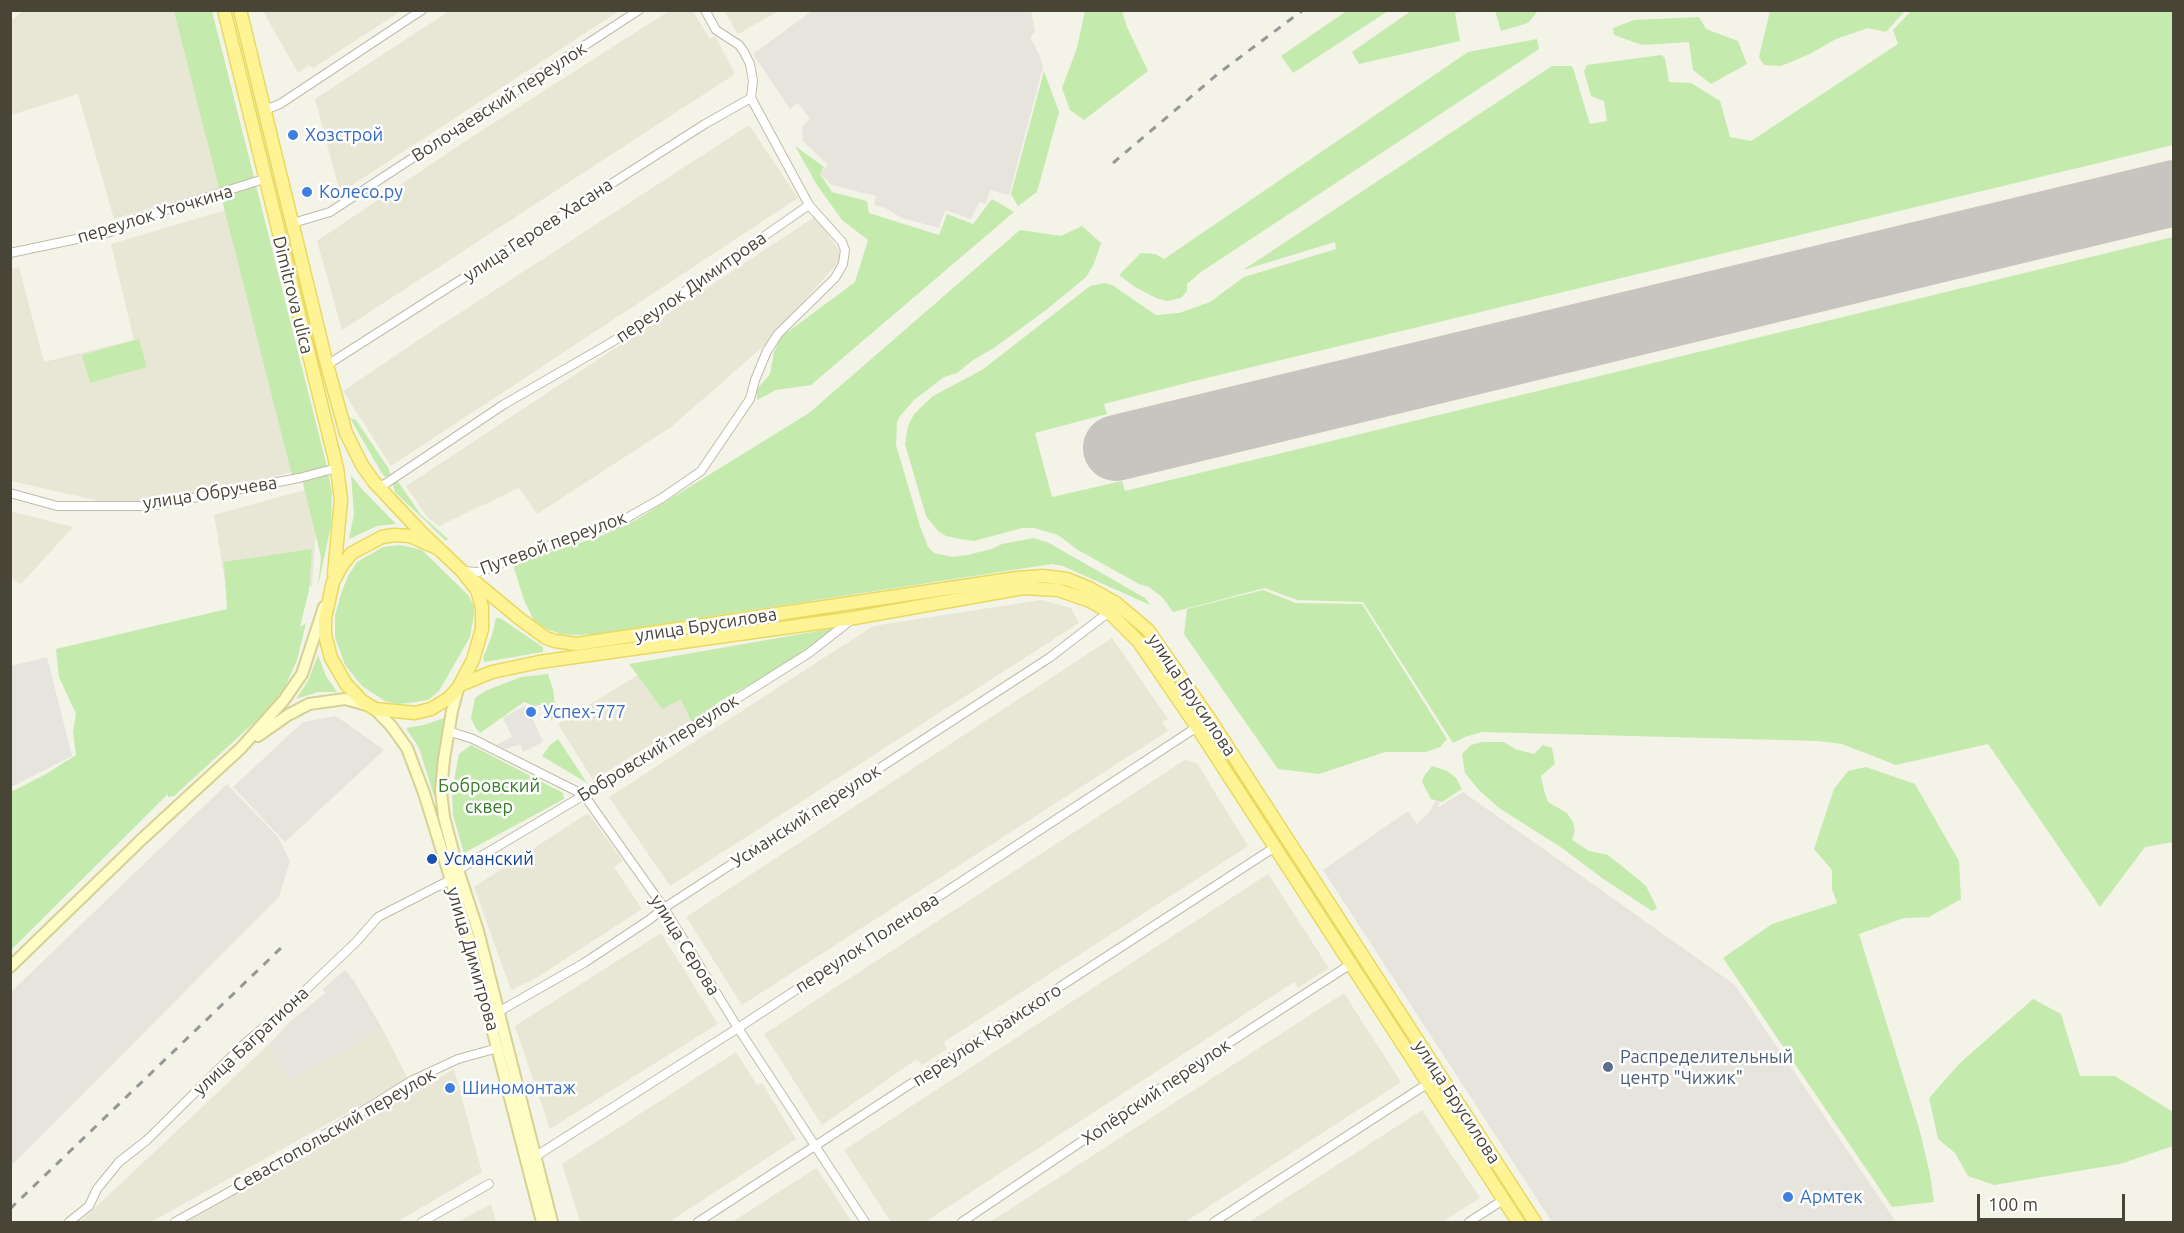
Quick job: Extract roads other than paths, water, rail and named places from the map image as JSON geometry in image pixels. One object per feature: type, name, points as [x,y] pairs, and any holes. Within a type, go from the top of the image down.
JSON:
[{"type":"main road","name":"Dimitrova ulica","points":[[224,10],[337,468],[341,501],[333,582]]},
{"type":"main road","name":"Dimitrova ulica","points":[[240,10],[327,365],[350,442],[366,471],[379,488],[436,548]]},
{"type":"main road","name":"улица Димитрова","points":[[458,870],[444,817],[441,791],[448,731],[459,687],[473,660],[481,636],[483,619],[480,598],[462,571],[436,548],[410,536],[382,537],[352,552],[333,582],[328,596],[325,627],[331,658],[346,684],[392,727],[410,755],[468,934],[542,1222]]},
{"type":"main road","name":"улица Брусилова","points":[[462,571],[546,638],[577,644],[1043,576],[1067,579],[1116,603],[1148,630],[1209,718],[1535,1222]]},
{"type":"main road","name":"улица Брусилова","points":[[459,687],[492,672],[530,663],[854,618],[1023,588],[1058,590],[1090,601],[1108,612],[1139,642],[1197,727],[1518,1222]]},
{"type":"main road","points":[[10,967],[142,839],[241,748],[284,700],[302,674],[328,596]]},
{"type":"main road","name":"улица Димитрова","points":[[373,708],[394,712],[423,712],[444,703],[459,687]]},
{"type":"main road","points":[[241,748],[283,718],[309,704],[345,699],[373,708]]},
{"type":"main road","points":[[458,870],[478,931],[552,1222]]},
{"type":"main road","points":[[1465,1141],[1477,1133]]},
{"type":"street","points":[[265,110],[280,104],[422,10]]},
{"type":"street","name":"Волочаевский переулок","points":[[293,223],[330,212],[639,10]]},
{"type":"street","points":[[705,10],[716,30],[739,45],[744,52],[750,64],[753,81],[751,98],[809,206]]},
{"type":"street","name":"улица Героев Хасана","points":[[327,365],[705,124],[751,98]]},
{"type":"street","name":"переулок Уточкина","points":[[10,253],[110,232],[130,221],[264,179]]},
{"type":"street","name":"переулок Димитрова","points":[[379,488],[494,411],[612,342],[809,206]]},
{"type":"street","name":"Путевой переулок","points":[[462,571],[486,570],[529,552],[618,523],[662,498],[701,471],[750,399],[767,351],[778,334],[835,278],[843,264],[845,250],[842,242],[809,206]]},
{"type":"street","name":"улица Обручева","points":[[10,493],[57,506],[150,506],[299,478],[337,468]]},
{"type":"street","name":"Усманский переулок","points":[[498,1012],[584,963],[664,908],[1049,658],[1108,612]]},
{"type":"street","name":"Бобровский переулок","points":[[458,870],[584,795],[809,653],[854,618]]},
{"type":"street","name":"переулок Поленова","points":[[536,1156],[738,1028],[1197,727]]},
{"type":"street","name":"улица Серова","points":[[448,731],[473,739],[584,795],[664,908],[738,1028],[865,1222]]},
{"type":"street","name":"переулок Крамского","points":[[699,1222],[1275,847]]},
{"type":"street","name":"улица Багратиона","points":[[69,1222],[89,1206],[97,1189],[119,1162],[147,1140],[243,1045],[290,1005],[356,942],[378,917],[450,880]]},
{"type":"street","name":"Хопёрский переулок","points":[[962,1222],[1198,1063],[1351,964]]},
{"type":"street","name":"Севастопольский переулок","points":[[175,1222],[251,1180],[413,1080],[458,1059],[498,1048]]},
{"type":"street","points":[[1214,1222],[1427,1084]]},
{"type":"street","points":[[422,1222],[489,1184]]},
{"type":"street","points":[[1469,1222],[1503,1200]]},
{"type":"railway","points":[[1113,163],[1219,73],[1303,10]]},
{"type":"railway","points":[[10,1209],[282,947]]},
{"type":"place","name":"Хозстрой","points":[[293,135]]},
{"type":"place","name":"Колесо.ру","points":[[307,192]]},
{"type":"place","name":"Успех-777","points":[[531,712]]},
{"type":"place","name":"Усманский","points":[[432,859]]},
{"type":"place","name":"Распределительный центр \"Чижик\"","points":[[1608,1067]]},
{"type":"place","name":"Шиномонтаж","points":[[450,1088]]},
{"type":"place","name":"Армтек","points":[[1788,1197]]},
{"type":"park label","name":"Бобровский сквер","points":[[489,796]]}]
